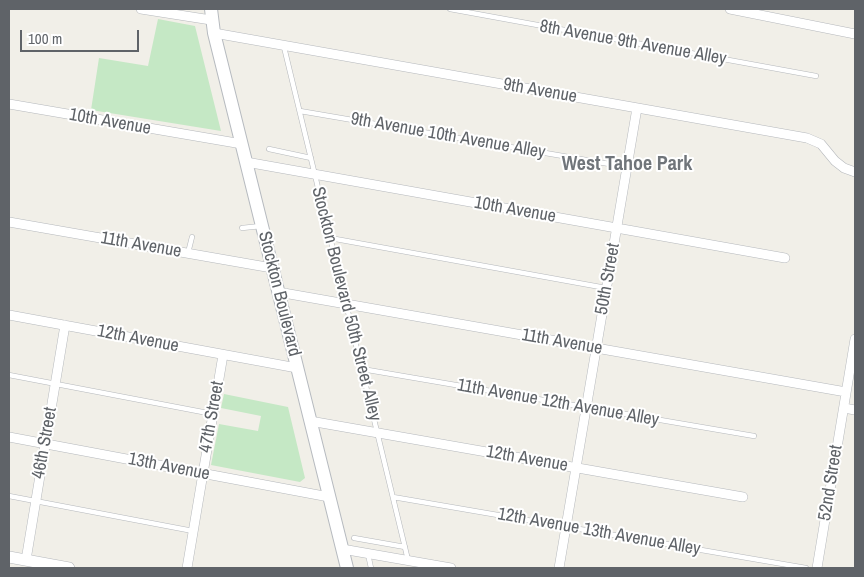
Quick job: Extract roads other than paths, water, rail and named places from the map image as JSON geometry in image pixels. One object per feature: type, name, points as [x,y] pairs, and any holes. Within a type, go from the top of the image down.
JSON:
[{"type":"main road","name":"Stockton Boulevard","points":[[209,13],[347,568]]},
{"type":"street","points":[[141,9],[209,13]]},
{"type":"street","points":[[730,9],[855,34]]},
{"type":"street","name":"9th Avenue","points":[[214,33],[807,138],[821,144],[835,161],[844,168],[855,172]]},
{"type":"street","name":"10th Avenue","points":[[9,104],[242,144]]},
{"type":"street","name":"50th Street","points":[[559,568],[637,108]]},
{"type":"street","name":"10th Avenue","points":[[246,162],[785,258]]},
{"type":"street","name":"11th Avenue","points":[[9,222],[272,268]]},
{"type":"street","name":"11th Avenue","points":[[278,292],[846,392]]},
{"type":"street","name":"12th Avenue","points":[[9,315],[226,352],[297,368]]},
{"type":"street","name":"46th Street","points":[[26,560],[65,326]]},
{"type":"street","name":"52nd Street","points":[[817,568],[855,339]]},
{"type":"street","name":"47th Street","points":[[187,568],[213,414],[226,352]]},
{"type":"street","points":[[844,408],[855,410]]},
{"type":"street","name":"12th Avenue","points":[[310,421],[743,498]]},
{"type":"street","name":"13th Avenue","points":[[9,437],[329,498]]},
{"type":"street","points":[[342,549],[410,563],[451,568]]},
{"type":"street","points":[[9,557],[69,568]]},
{"type":"lane","name":"8th Avenue 9th Avenue Alley","points":[[450,9],[816,76]]},
{"type":"lane","name":"Stockton Boulevard 50th Street Alley","points":[[284,46],[410,563]]},
{"type":"lane","name":"9th Avenue 10th Avenue Alley","points":[[300,111],[627,167]]},
{"type":"lane","points":[[269,149],[311,158]]},
{"type":"lane","points":[[242,228],[262,226]]},
{"type":"lane","points":[[188,253],[192,237]]},
{"type":"lane","points":[[330,238],[606,288]]},
{"type":"lane","name":"11th Avenue 12th Avenue Alley","points":[[362,369],[754,436]]},
{"type":"lane","points":[[9,375],[213,414]]},
{"type":"lane","points":[[9,496],[193,531]]},
{"type":"lane","name":"12th Avenue 13th Avenue Alley","points":[[393,496],[806,568]]},
{"type":"lane","points":[[354,538],[405,547]]},
{"type":"lane","points":[[368,554],[371,568]]},
{"type":"district","name":"West Tahoe Park","points":[[627,165]]}]
